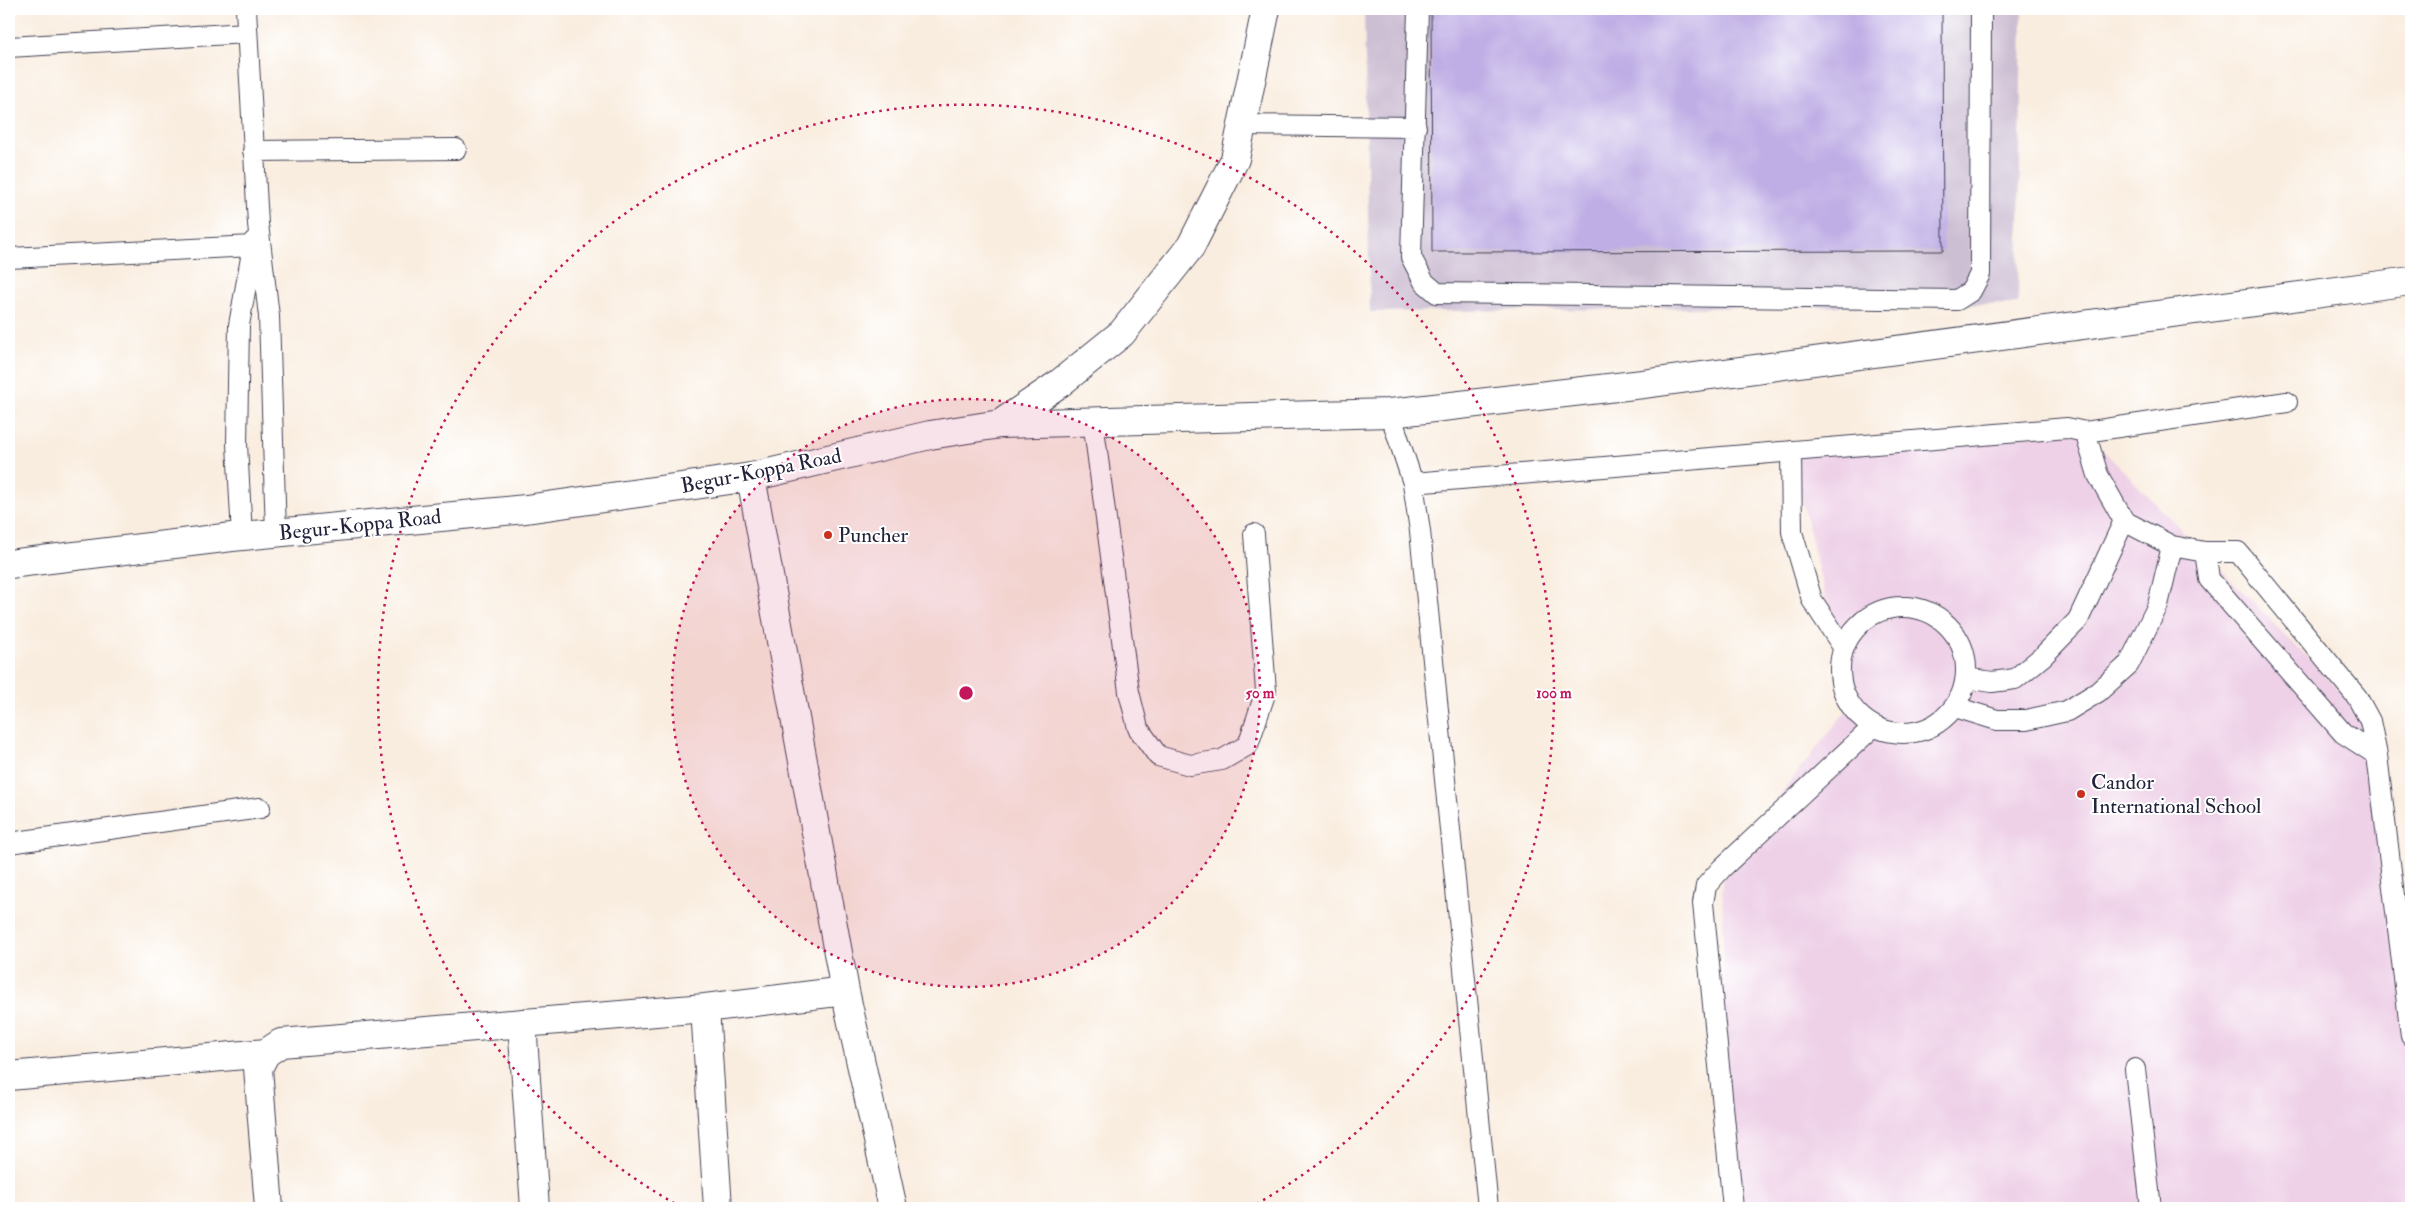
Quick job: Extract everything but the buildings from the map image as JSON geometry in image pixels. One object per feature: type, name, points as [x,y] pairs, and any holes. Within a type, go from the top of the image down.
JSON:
[{"type":"street","name":"Begur-Koppa Road","points":[[9,564],[242,536],[526,509],[751,477],[930,435],[1000,424],[1060,383],[1122,333],[1191,246],[1235,159],[1266,9]]},
{"type":"street","points":[[1000,424],[1390,413],[1643,384],[2411,281]]},
{"type":"street","points":[[751,477],[845,991],[893,1208]]},
{"type":"street","points":[[269,1208],[258,1068],[266,1053],[281,1043],[705,1008],[845,991]]},
{"type":"street","points":[[705,1008],[718,1208]]},
{"type":"street","points":[[522,1023],[534,1208]]},
{"type":"street","points":[[9,1076],[266,1053]]},
{"type":"lane","points":[[246,9],[258,224],[269,316],[276,533]]},
{"type":"lane","points":[[1418,9],[1411,257],[1424,282],[1437,293],[1957,300],[1970,291],[1980,274],[1981,9]]},
{"type":"lane","points":[[9,47],[247,33]]},
{"type":"lane","points":[[1242,125],[1416,127]]},
{"type":"lane","points":[[253,151],[456,149]]},
{"type":"lane","points":[[242,536],[237,444],[239,324],[258,224]]},
{"type":"lane","points":[[9,258],[253,246]]},
{"type":"lane","points":[[1413,483],[2067,428],[2086,432],[2286,402]]},
{"type":"lane","points":[[1390,413],[1413,483],[1420,531],[1488,1208]]},
{"type":"lane","points":[[1093,421],[1129,692],[1138,728],[1158,756],[1190,765],[1222,760],[1248,745],[1266,691],[1254,534]]},
{"type":"lane","points":[[2086,432],[2098,475],[2124,521],[2172,546],[2205,552],[2238,552],[2357,697],[2370,721],[2377,755],[2411,1036]]},
{"type":"lane","points":[[1791,451],[1792,532],[1812,600],[1844,647]]},
{"type":"lane","points":[[1966,678],[1992,682],[2015,679],[2043,656],[2078,620],[2124,521]]},
{"type":"lane","points":[[1955,707],[1996,720],[2026,720],[2066,712],[2098,692],[2129,664],[2158,605],[2172,546]]},
{"type":"lane","points":[[2205,552],[2208,579],[2343,733],[2377,755]]},
{"type":"lane","points":[[1888,608],[1918,608],[1945,622],[1963,648],[1966,678],[1955,707],[1932,727],[1925,729],[1902,734],[1873,726],[1850,706],[1839,678],[1844,647],[1861,622],[1888,608]]},
{"type":"lane","points":[[1733,1208],[1702,903],[1706,886],[1722,868],[1873,726]]},
{"type":"lane","points":[[9,843],[260,808]]},
{"type":"lane","points":[[2134,1069],[2151,1208]]},
{"type":"shaded area","points":[[1364,9],[2022,9],[2018,304],[1370,312]]},
{"type":"shaded area","name":"Candor International School","points":[[2085,432],[2370,721],[2411,994],[2411,1208],[1734,1208],[1726,1144],[1722,868],[1850,706],[1791,451]]},
{"type":"place","name":"Puncher","points":[[828,535]]},
{"type":"place","name":"Candor International School","points":[[2081,794]]}]
